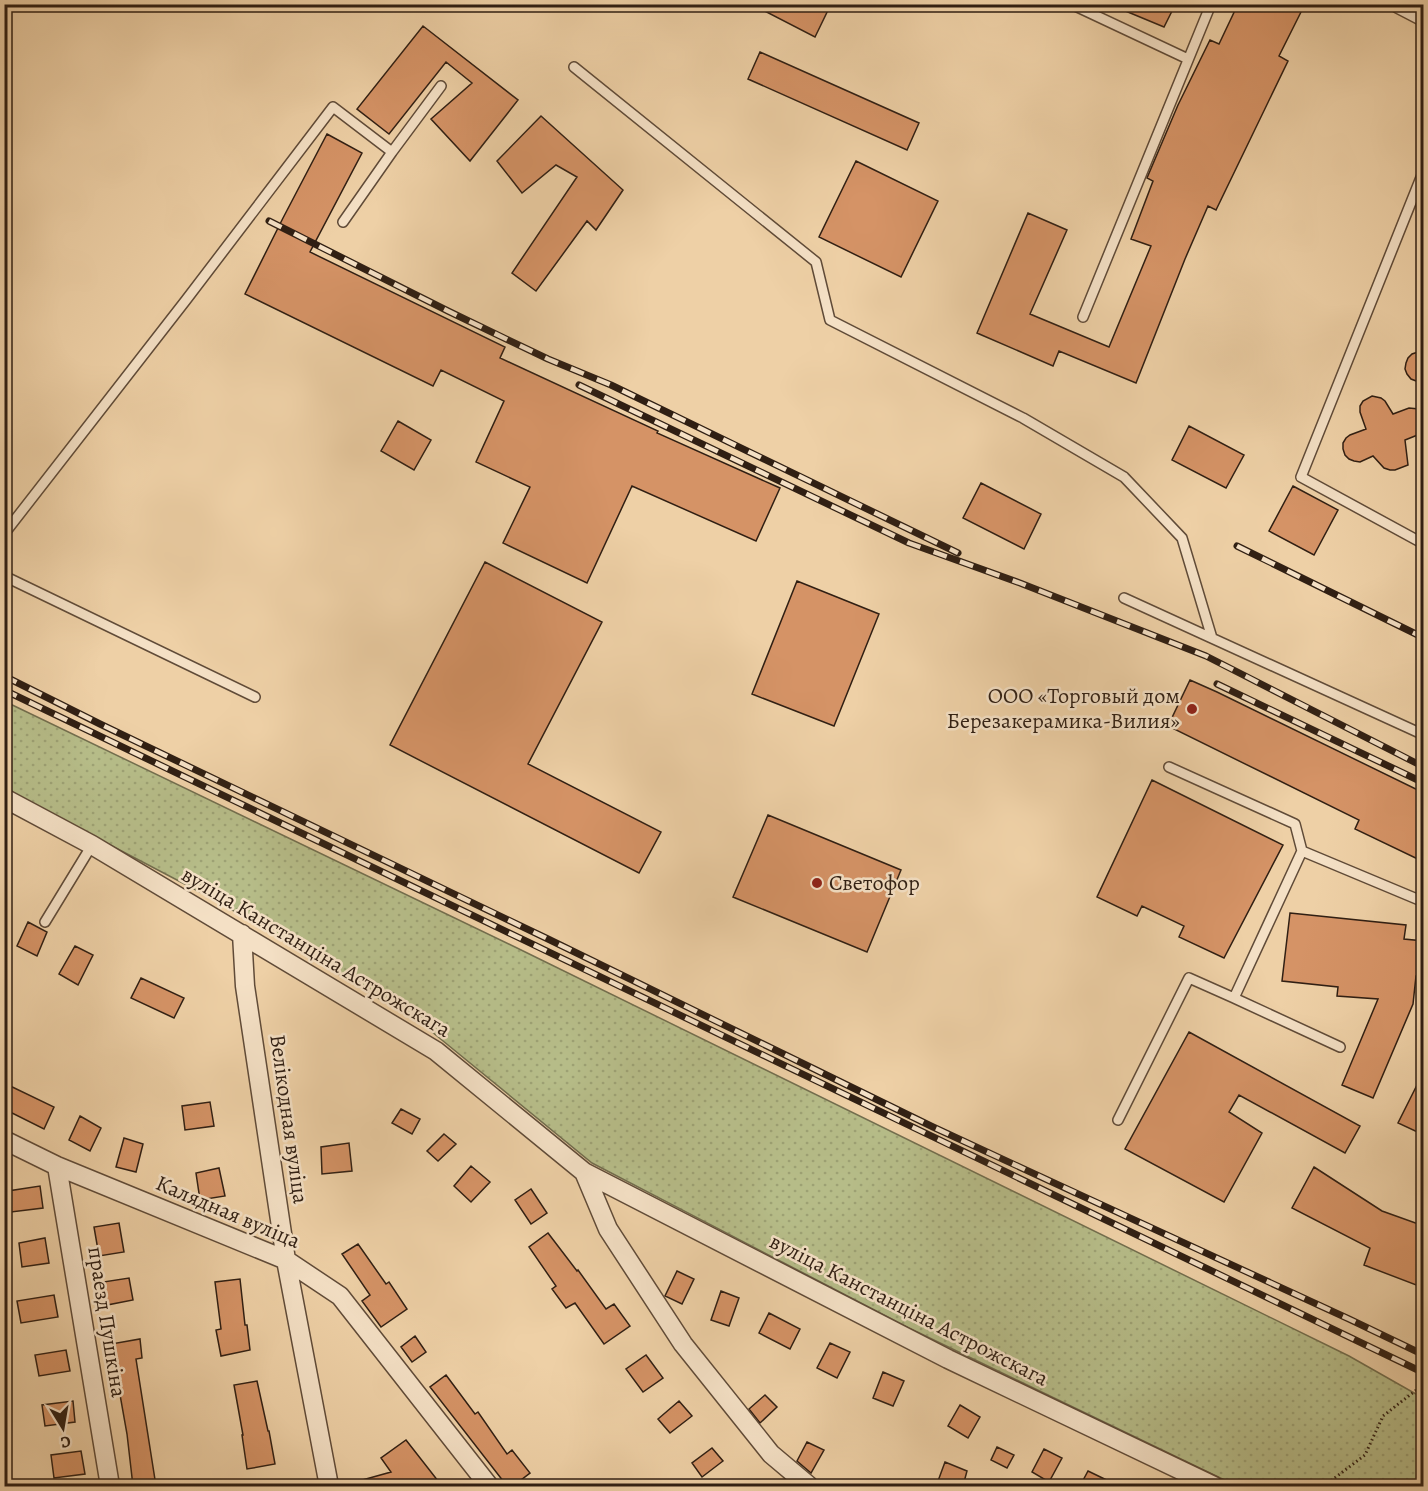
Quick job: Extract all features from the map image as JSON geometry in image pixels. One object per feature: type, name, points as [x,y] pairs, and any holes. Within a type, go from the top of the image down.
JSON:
[{"type":"street","points":[[1399,4],[1424,17]]},
{"type":"street","name":"вуліца Канстанціна Астрожскага","points":[[4,798],[92,846],[436,1051],[584,1173],[948,1359],[1214,1486]]},
{"type":"street","name":"Велікодная вуліца","points":[[242,934],[245,986],[286,1260],[329,1486]]},
{"type":"street","name":"Калядная вуліца","points":[[4,1140],[57,1166],[286,1260],[340,1296],[489,1486]]},
{"type":"street","name":"праезд Пушкіна","points":[[57,1166],[110,1486]]},
{"type":"street","name":"вуліца Канстанціна Астрожскага","points":[[584,1173],[608,1230],[683,1344],[771,1454],[809,1486]]},
{"type":"lane","points":[[1071,4],[1188,59]]},
{"type":"lane","points":[[1083,317],[1211,4]]},
{"type":"lane","points":[[574,67],[816,262],[830,320],[1023,418],[1124,477],[1182,538],[1212,638]]},
{"type":"lane","points":[[343,222],[441,86]]},
{"type":"lane","points":[[4,534],[333,107],[392,152]]},
{"type":"lane","points":[[1424,171],[1301,477],[1424,544]]},
{"type":"lane","points":[[4,576],[255,697]]},
{"type":"lane","points":[[1124,598],[1424,735]]},
{"type":"lane","points":[[1169,767],[1295,824],[1302,851],[1234,998]]},
{"type":"lane","points":[[45,922],[92,846]]},
{"type":"lane","points":[[1302,851],[1424,902]]},
{"type":"lane","points":[[1118,1120],[1189,978],[1340,1047]]},
{"type":"path","points":[[1324,1486],[1365,1455],[1383,1416],[1424,1384]]},
{"type":"green space","points":[[4,701],[515,947],[1349,1356],[1423,1398],[1423,1486],[1237,1486],[909,1328],[592,1163],[426,1027],[219,902],[5,790]]},
{"type":"building","points":[[751,4],[831,4],[815,37]]},
{"type":"building","points":[[1163,4],[1173,9],[1164,27],[1111,5]]},
{"type":"building","points":[[1238,4],[1305,4],[1279,56],[1288,61],[1216,210],[1208,206],[1136,383],[1059,351],[1053,366],[977,333],[1028,213],[1067,230],[1030,314],[1109,347],[1151,246],[1131,239],[1153,181],[1147,178],[1178,105],[1210,40],[1219,44]]},
{"type":"building","points":[[423,26],[518,100],[470,161],[431,119],[472,83],[446,62],[389,134],[357,109]]},
{"type":"building","points":[[760,52],[919,123],[907,150],[748,79]]},
{"type":"building","points":[[541,116],[623,190],[596,230],[587,221],[536,291],[512,273],[577,177],[556,165],[522,193],[497,161]]},
{"type":"building","points":[[327,134],[362,153],[310,252],[505,347],[500,358],[658,431],[657,433],[780,488],[756,541],[632,486],[587,583],[503,543],[530,487],[476,462],[504,401],[441,370],[433,386],[245,294]]},
{"type":"building","points":[[856,161],[938,201],[901,277],[819,237]]},
{"type":"building","points":[[1424,350],[1424,384],[1411,379],[1405,369],[1408,358],[1412,354]]},
{"type":"building","points":[[1372,396],[1385,401],[1393,414],[1409,408],[1419,409],[1424,413],[1424,430],[1405,440],[1408,465],[1390,470],[1384,468],[1373,456],[1360,462],[1349,459],[1345,455],[1343,443],[1346,438],[1366,429],[1360,406],[1363,401]]},
{"type":"building","points":[[398,421],[431,440],[414,470],[381,451]]},
{"type":"building","points":[[1189,426],[1244,455],[1226,488],[1172,460]]},
{"type":"building","points":[[981,483],[1041,514],[1024,549],[963,518]]},
{"type":"building","points":[[1293,486],[1338,510],[1314,555],[1269,531]]},
{"type":"building","points":[[485,562],[602,622],[528,764],[661,832],[639,873],[390,745]]},
{"type":"building","points":[[797,581],[879,614],[834,726],[752,694]]},
{"type":"building","points":[[1190,680],[1424,793],[1424,862],[1355,829],[1359,820],[1168,726]]},
{"type":"building","points":[[1152,780],[1283,845],[1224,958],[1179,937],[1184,926],[1142,906],[1137,916],[1097,897]]},
{"type":"building","name":"Светофор","points":[[768,815],[901,870],[867,952],[733,897]]},
{"type":"building","points":[[1290,913],[1406,925],[1404,939],[1424,941],[1424,977],[1416,976],[1413,1004],[1373,1098],[1342,1085],[1378,999],[1337,996],[1338,987],[1282,981]]},
{"type":"building","points":[[28,922],[47,932],[37,956],[17,946]]},
{"type":"building","points":[[75,946],[93,955],[78,985],[59,974]]},
{"type":"building","points":[[141,978],[184,998],[174,1018],[131,998]]},
{"type":"building","points":[[1189,1032],[1360,1126],[1345,1153],[1239,1095],[1229,1112],[1262,1133],[1224,1202],[1125,1149]]},
{"type":"building","points":[[1424,1071],[1424,1135],[1398,1123]]},
{"type":"building","points":[[4,1083],[54,1107],[44,1129],[4,1109]]},
{"type":"building","points":[[210,1102],[214,1126],[185,1130],[182,1106]]},
{"type":"building","points":[[401,1109],[420,1119],[412,1134],[392,1123]]},
{"type":"building","points":[[80,1116],[101,1128],[90,1151],[69,1140]]},
{"type":"building","points":[[444,1134],[456,1144],[438,1161],[427,1151]]},
{"type":"building","points":[[124,1138],[143,1144],[136,1172],[116,1167]]},
{"type":"building","points":[[349,1143],[352,1171],[322,1174],[321,1147]]},
{"type":"building","points":[[471,1166],[490,1182],[471,1202],[454,1186]]},
{"type":"building","points":[[1314,1167],[1382,1211],[1424,1226],[1424,1288],[1364,1265],[1370,1248],[1292,1208]]},
{"type":"building","points":[[219,1168],[225,1196],[200,1200],[196,1173]]},
{"type":"building","points":[[40,1186],[43,1208],[11,1212],[8,1191]]},
{"type":"building","points":[[531,1189],[547,1213],[531,1224],[515,1200]]},
{"type":"building","points":[[119,1223],[124,1252],[99,1256],[94,1227]]},
{"type":"building","points":[[548,1233],[606,1309],[614,1304],[630,1326],[604,1344],[575,1303],[566,1308],[552,1289],[556,1286],[529,1247]]},
{"type":"building","points":[[45,1238],[49,1263],[22,1267],[19,1243]]},
{"type":"building","points":[[358,1244],[386,1284],[389,1282],[407,1309],[381,1327],[362,1301],[370,1295],[342,1254]]},
{"type":"building","points":[[677,1271],[694,1279],[682,1304],[665,1296]]},
{"type":"building","points":[[129,1278],[133,1300],[107,1305],[103,1282]]},
{"type":"building","points":[[240,1279],[250,1350],[221,1356],[216,1330],[221,1329],[215,1282]]},
{"type":"building","points":[[721,1291],[739,1298],[729,1326],[711,1320]]},
{"type":"building","points":[[54,1295],[58,1317],[21,1323],[17,1301]]},
{"type":"building","points":[[769,1313],[800,1329],[790,1349],[759,1333]]},
{"type":"building","points":[[415,1336],[426,1352],[412,1362],[401,1347]]},
{"type":"building","points":[[140,1339],[142,1358],[136,1359],[156,1486],[133,1486],[127,1434],[111,1344]]},
{"type":"building","points":[[830,1343],[850,1352],[837,1378],[817,1368]]},
{"type":"building","points":[[66,1350],[70,1371],[39,1376],[35,1355]]},
{"type":"building","points":[[646,1355],[663,1378],[643,1392],[626,1369]]},
{"type":"building","points":[[883,1372],[904,1381],[893,1406],[873,1398]]},
{"type":"building","points":[[446,1375],[475,1414],[478,1412],[507,1454],[512,1450],[530,1473],[513,1486],[507,1486],[430,1387]]},
{"type":"building","points":[[257,1381],[275,1464],[247,1469],[234,1385]]},
{"type":"building","points":[[765,1395],[777,1407],[760,1423],[749,1409]]},
{"type":"building","points":[[73,1401],[75,1422],[45,1426],[42,1405]]},
{"type":"building","points":[[679,1401],[692,1416],[670,1433],[658,1419]]},
{"type":"building","points":[[960,1405],[980,1417],[968,1438],[948,1426]]},
{"type":"building","points":[[406,1440],[442,1486],[356,1486],[355,1482],[391,1472],[381,1458]]},
{"type":"building","points":[[807,1442],[824,1450],[811,1473],[797,1461]]},
{"type":"building","points":[[997,1447],[1014,1455],[1007,1468],[991,1460]]},
{"type":"building","points":[[712,1448],[723,1461],[702,1477],[692,1463]]},
{"type":"building","points":[[1044,1449],[1062,1458],[1049,1482],[1032,1472]]},
{"type":"building","points":[[81,1451],[85,1474],[54,1478],[51,1455]]},
{"type":"building","points":[[945,1462],[967,1471],[963,1486],[953,1486],[938,1481]]},
{"type":"building","points":[[1088,1471],[1119,1486],[1080,1486]]},
{"type":"railway","points":[[269,221],[448,311],[548,359],[611,385],[958,553]]},
{"type":"railway","points":[[579,385],[909,543],[1020,583],[1206,656],[1424,767]]},
{"type":"railway","points":[[1237,546],[1424,638]]},
{"type":"railway","points":[[4,676],[933,1127],[1424,1355]]},
{"type":"railway","points":[[1217,684],[1424,783]]},
{"type":"railway","points":[[4,690],[1424,1373]]},
{"type":"place","name":"ООО «Торговый дом Березакерамика-Вилия»","points":[[1192,709]]},
{"type":"place","name":"Светофор","points":[[817,883]]}]
